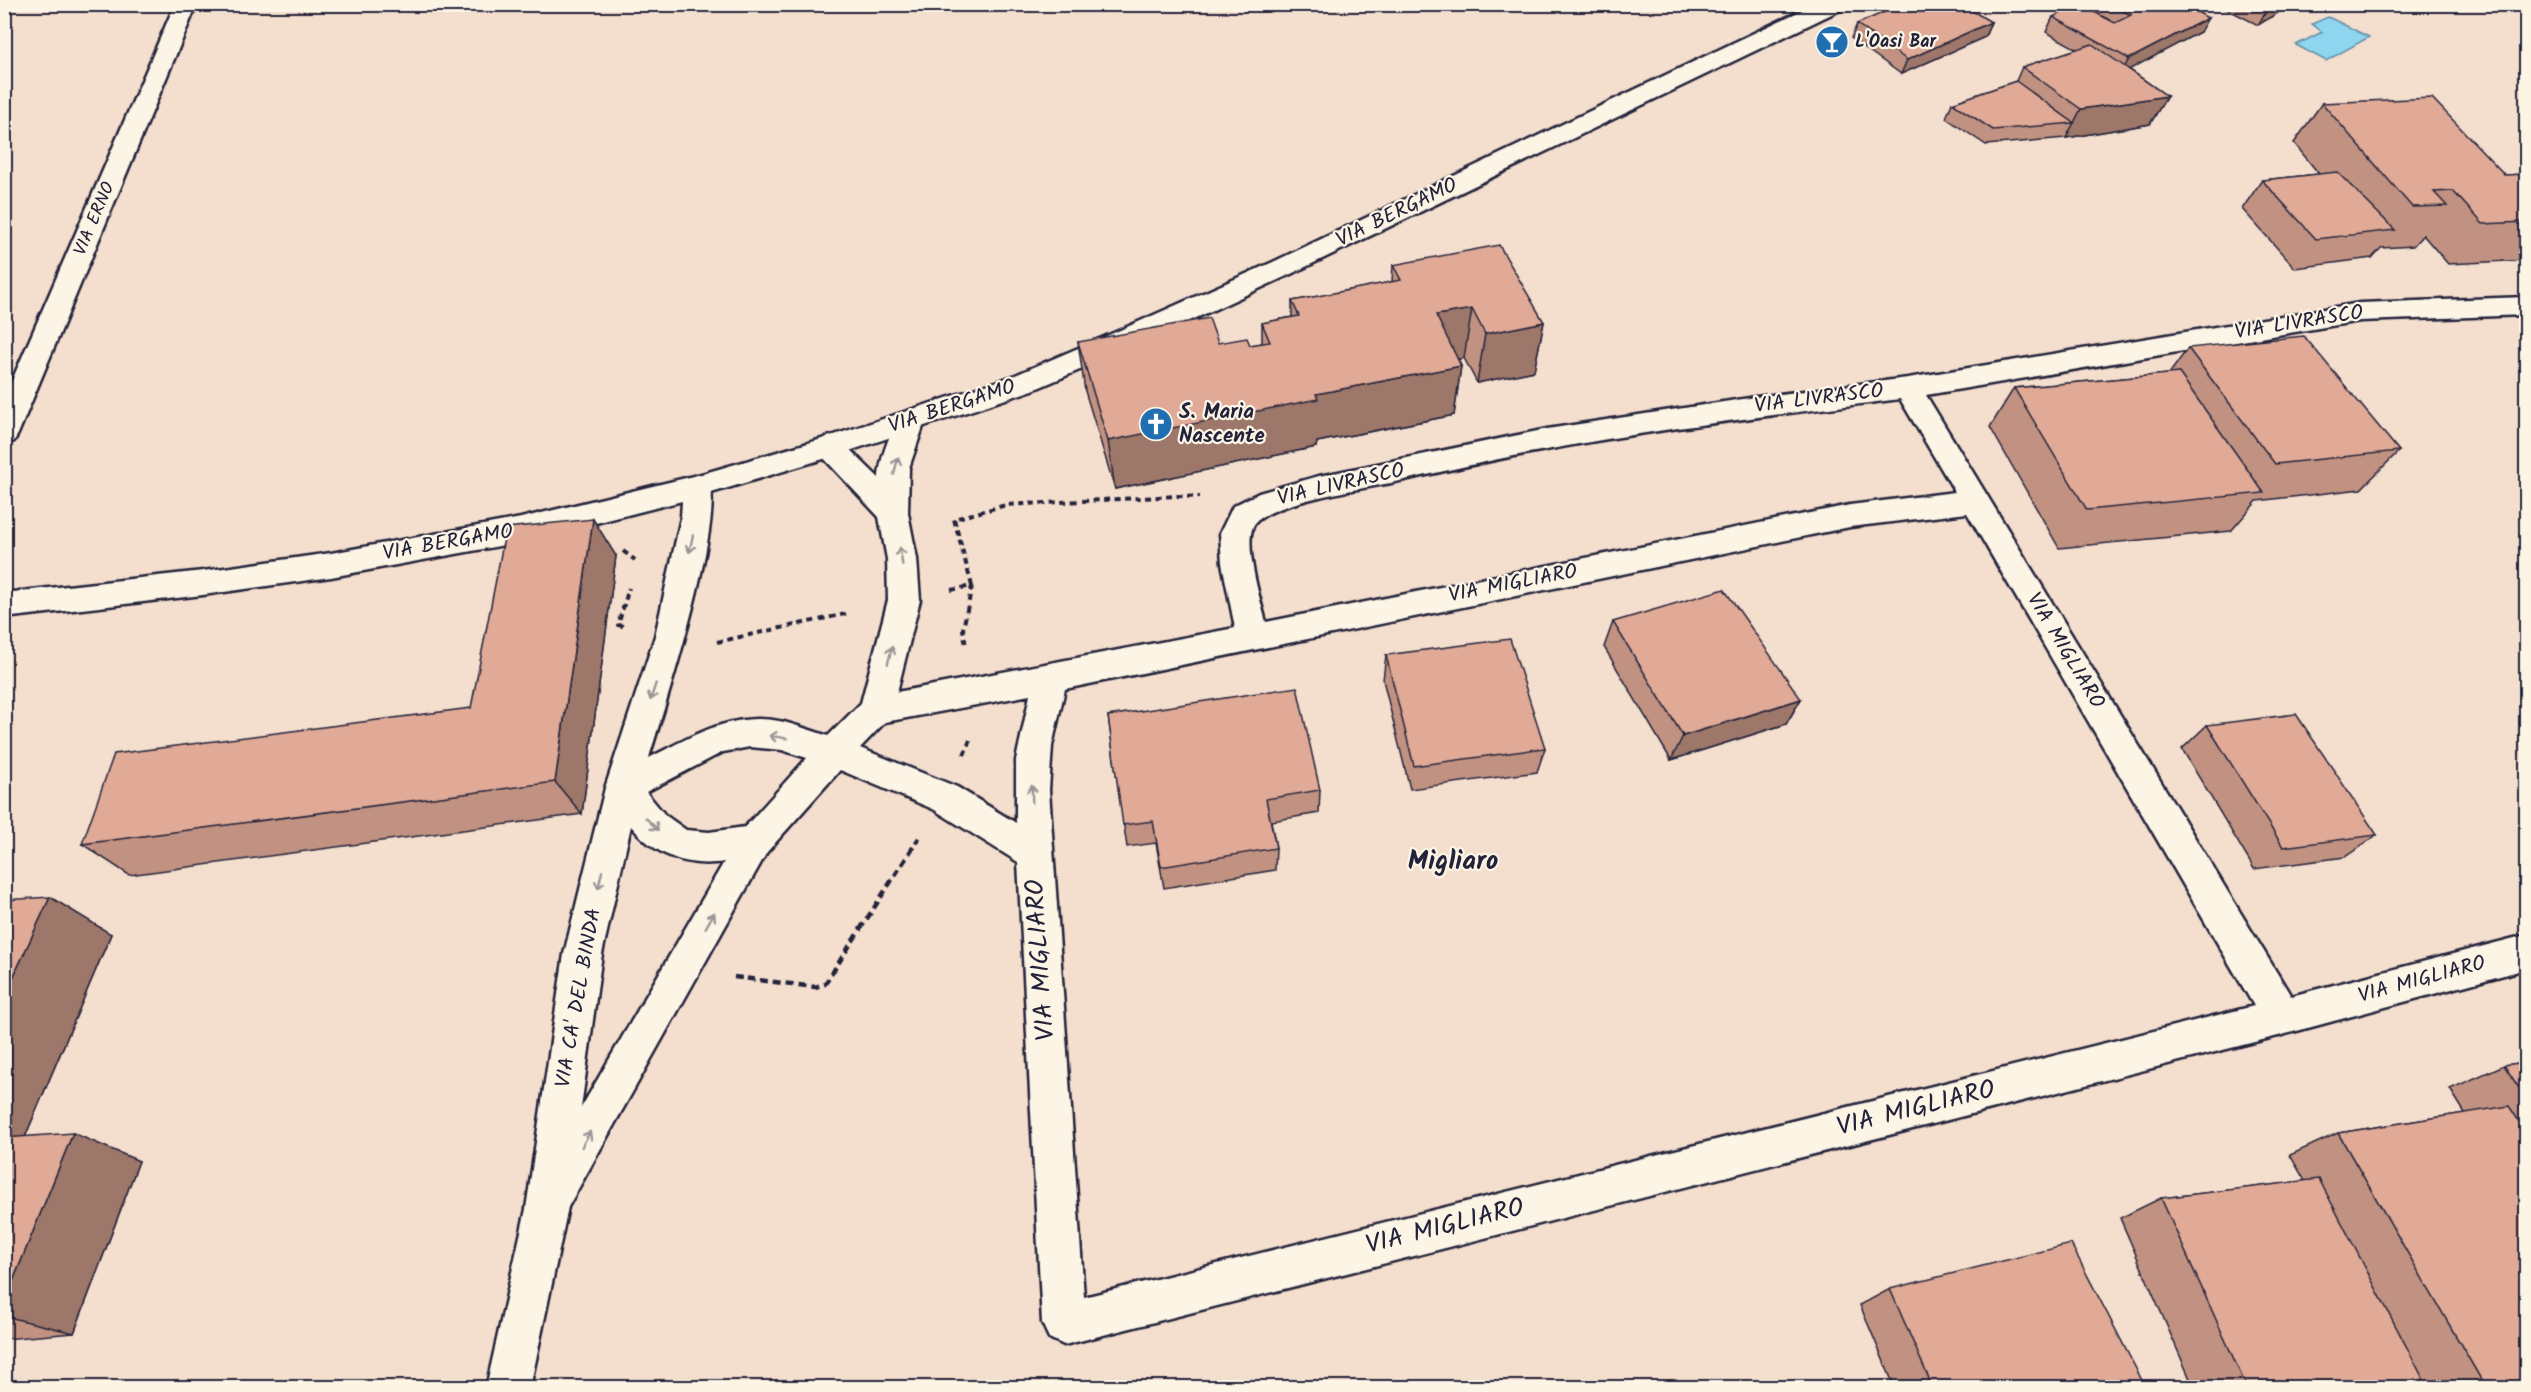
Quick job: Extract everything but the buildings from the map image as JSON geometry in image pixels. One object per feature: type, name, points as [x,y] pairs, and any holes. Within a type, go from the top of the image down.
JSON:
[{"type":"street","name":"VIA ERNO","points":[[4,434],[186,4]]},
{"type":"street","name":"VIA BERGAMO","points":[[4,606],[203,583],[331,565],[521,530],[698,486],[911,421],[1023,383],[1293,263],[1834,4]]},
{"type":"street","name":"VIA LIVRASCO","points":[[1253,636],[1237,562],[1235,533],[1244,514],[1270,501],[1319,487],[1547,440],[1756,407],[1908,388],[2360,312],[2526,306]]},
{"type":"street","name":"VIA MIGLIARO","points":[[1908,388],[2282,1017]]},
{"type":"street","points":[[876,710],[904,600],[902,559],[893,513],[894,468],[911,421]]},
{"type":"street","points":[[830,447],[893,513]]},
{"type":"street","name":"VIA CA' DEL BINDA","points":[[508,1388],[547,1209],[583,954],[622,788],[671,636],[696,517],[698,486]]},
{"type":"street","name":"VIA MIGLIARO","points":[[876,710],[1052,678],[1850,516],[1976,501]]},
{"type":"street","name":"VIA MIGLIARO","points":[[1052,678],[1036,732],[1032,759],[1035,853],[1064,1323],[2282,1017],[2526,952]]},
{"type":"street","name":"VIA CA' DEL BINDA","points":[[547,1209],[755,841],[834,752],[876,710]]},
{"type":"street","points":[[755,841],[695,848],[669,839],[651,825],[622,788],[717,738],[750,733],[782,736],[834,752]]},
{"type":"street","name":"VIA MIGLIARO","points":[[834,752],[945,798],[1035,853]]},
{"type":"path","points":[[972,651],[966,645],[963,629],[972,586],[954,519],[1006,505],[1053,502],[1178,496],[1270,501]]},
{"type":"path","points":[[960,588],[972,586]]},
{"type":"path","points":[[708,644],[855,612]]},
{"type":"path","points":[[960,762],[974,731]]},
{"type":"path","points":[[722,976],[815,987],[825,984],[916,844]]},
{"type":"water","points":[[2328,17],[2369,37],[2326,61],[2296,45],[2322,32],[2312,24]]},
{"type":"place","name":"L'Oasi Bar","points":[[1832,42]]},
{"type":"place","name":"S. Maria Nascente","points":[[1156,424]]},
{"type":"district","name":"Migliaro","points":[[1453,861]]}]
